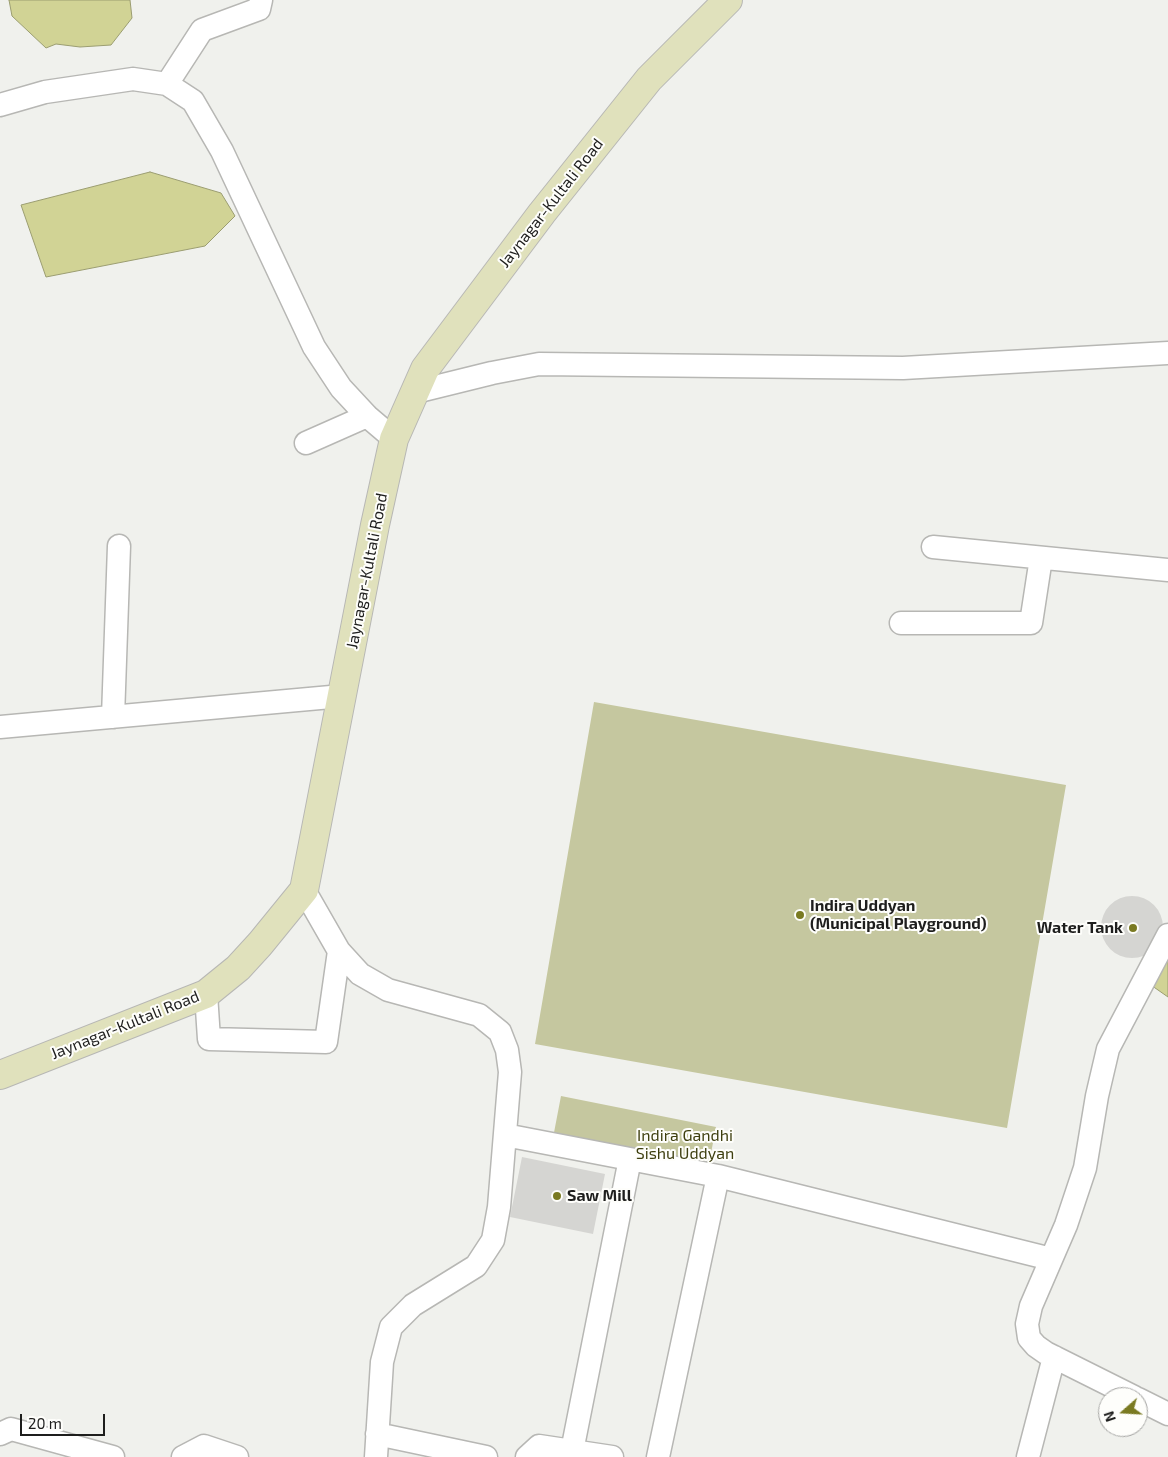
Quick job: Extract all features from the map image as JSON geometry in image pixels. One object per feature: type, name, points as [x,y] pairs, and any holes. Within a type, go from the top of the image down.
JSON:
[{"type":"main road","name":"Jaynagar-Kultali Road","points":[[0,1075],[206,994],[238,968],[304,890],[394,439],[425,369],[542,214],[649,79],[728,0]]},
{"type":"street","points":[[167,84],[202,30],[259,9],[261,0]]},
{"type":"street","points":[[0,105],[46,92],[133,79],[167,84],[192,101],[222,151],[314,347],[341,388],[367,416],[394,439]]},
{"type":"street","points":[[415,392],[492,373],[539,364],[903,368],[1168,353]]},
{"type":"street","points":[[306,442],[367,416]]},
{"type":"street","points":[[113,717],[120,546]]},
{"type":"street","points":[[932,547],[1168,570]]},
{"type":"street","points":[[901,623],[1031,623],[1041,558]]},
{"type":"street","points":[[0,727],[342,696]]},
{"type":"street","points":[[304,890],[339,951],[360,974],[388,990],[479,1015],[500,1032],[507,1050],[510,1072],[498,1208],[493,1240],[476,1266],[413,1305],[390,1327],[382,1362],[376,1457]]},
{"type":"street","points":[[1114,1387],[1036,1346],[1029,1338],[1027,1324],[1031,1306],[1066,1225],[1084,1168],[1108,1049],[1168,935]]},
{"type":"street","points":[[206,994],[209,1039],[326,1042],[339,951]]},
{"type":"street","points":[[505,1135],[718,1176],[1051,1259]]},
{"type":"street","points":[[572,1451],[630,1159]]},
{"type":"street","points":[[658,1457],[718,1176]]},
{"type":"street","points":[[1028,1457],[1054,1357]]},
{"type":"street","points":[[1148,1404],[1168,1414]]},
{"type":"street","points":[[0,1434],[11,1429],[113,1457]]},
{"type":"street","points":[[377,1434],[486,1457]]},
{"type":"street","points":[[183,1457],[204,1446],[237,1457]]},
{"type":"street","points":[[527,1457],[539,1446],[612,1457]]},
{"type":"green space","name":"Indira Uddyan (Municipal Playground)","points":[[594,702],[1066,785],[1007,1128],[535,1044]]},
{"type":"green space","name":"Indira Gandhi Sishu Uddyan","points":[[561,1096],[716,1127],[707,1174],[552,1143]]},
{"type":"shaded area","points":[[9,0],[130,0],[132,18],[111,45],[80,47],[56,44],[46,48],[12,16]]},
{"type":"shaded area","points":[[150,172],[221,193],[235,216],[205,246],[46,277],[21,205]]},
{"type":"shaded area","points":[[1168,940],[1168,997],[1148,983]]},
{"type":"building","name":"Water Tank","points":[[1126,896],[1138,896],[1154,905],[1161,915],[1163,927],[1161,939],[1154,949],[1138,958],[1126,958],[1115,953],[1106,944],[1101,933],[1101,921],[1106,910],[1115,901]]},
{"type":"building","name":"Saw Mill","points":[[522,1157],[605,1174],[593,1234],[510,1217]]},
{"type":"place","name":"Indira Uddyan (Municipal Playground)","points":[[800,915]]},
{"type":"place","name":"Water Tank","points":[[1133,928]]},
{"type":"place","name":"Saw Mill","points":[[557,1196]]}]
